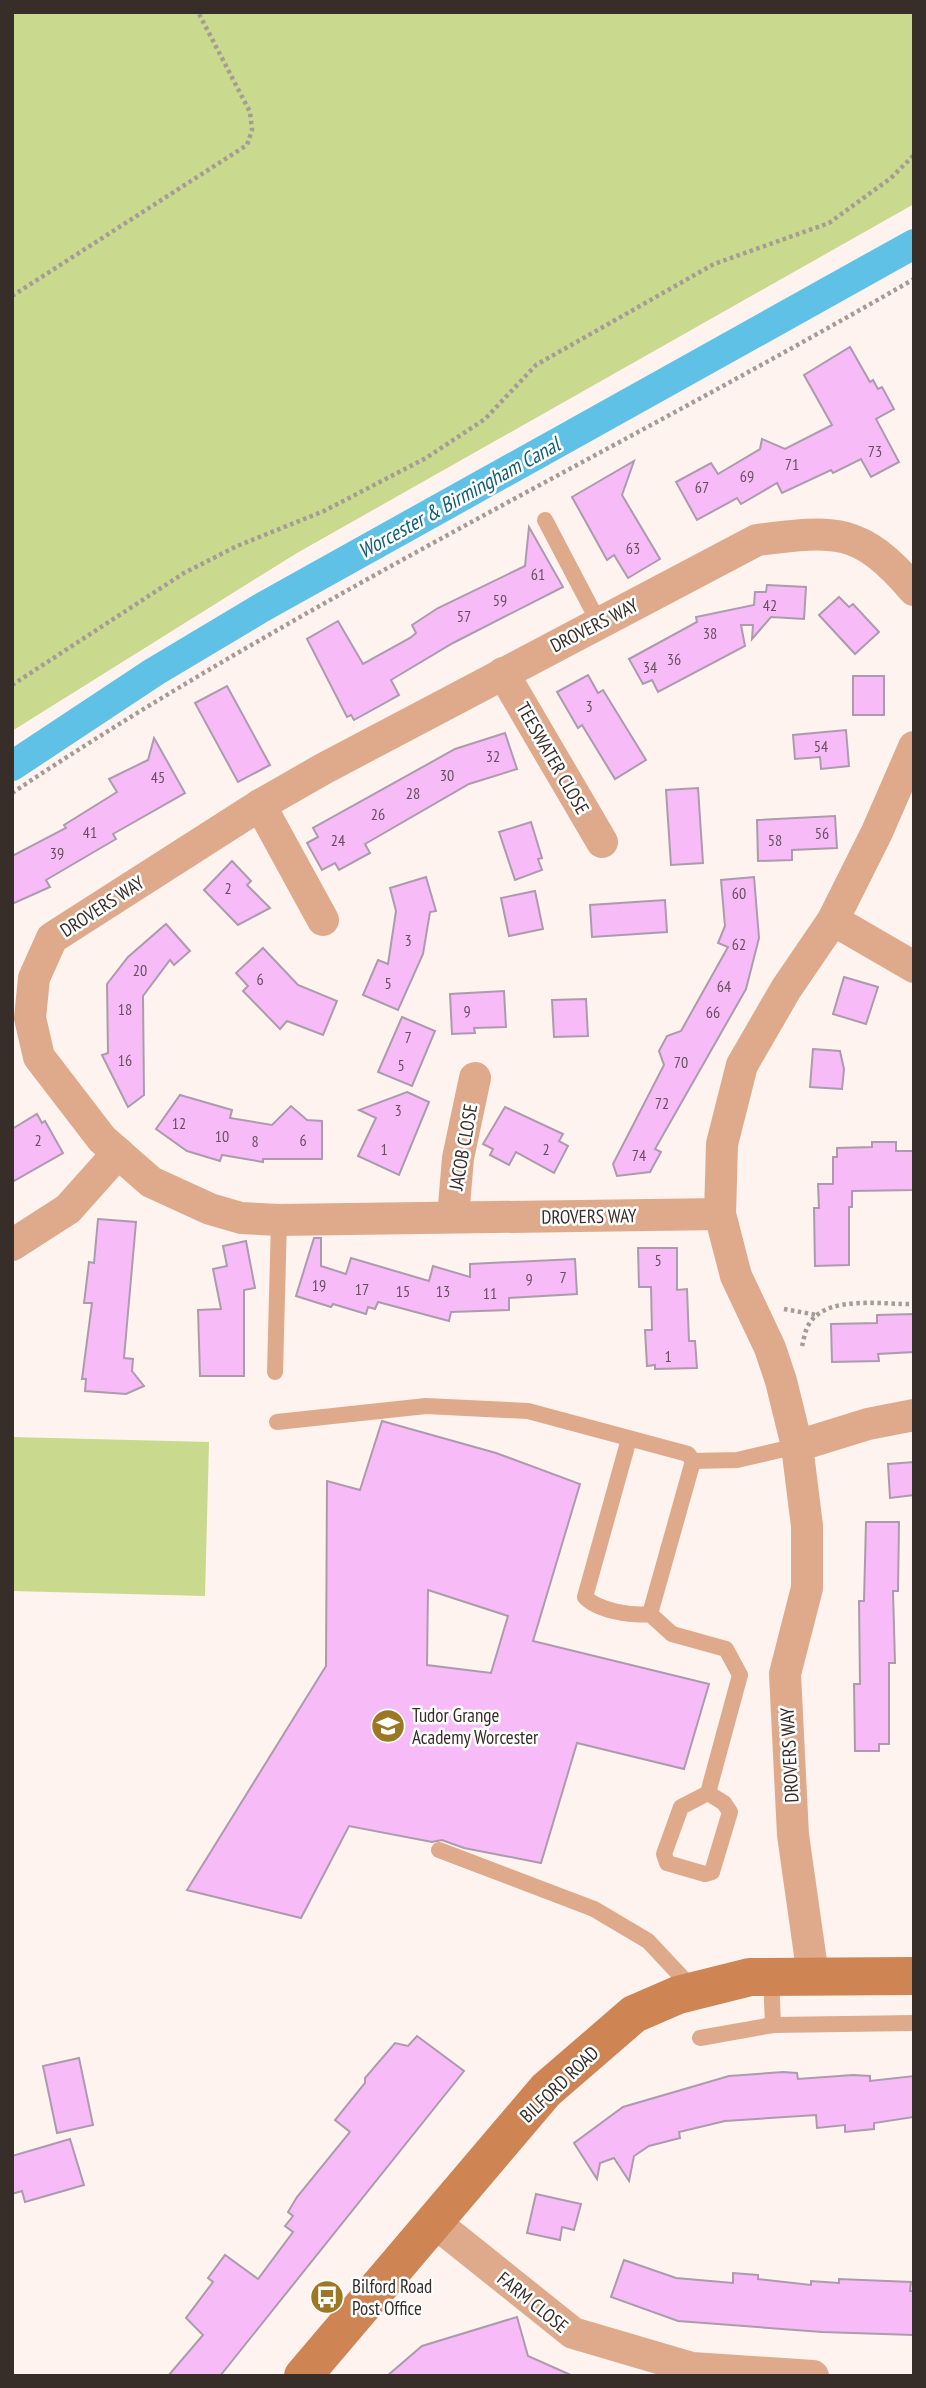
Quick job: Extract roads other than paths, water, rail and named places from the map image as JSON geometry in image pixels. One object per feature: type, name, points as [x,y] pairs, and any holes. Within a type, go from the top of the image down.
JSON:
[{"type":"street","name":"DROVERS WAY","points":[[720,1214],[279,1220],[241,1218],[210,1209],[151,1182],[102,1139],[39,1057],[30,1018],[34,978],[52,938],[260,805],[503,673],[757,540],[814,533],[861,541],[893,566],[914,590]]},
{"type":"street","name":"TEESWATER CLOSE","points":[[503,673],[602,842]]},
{"type":"street","name":"DROVERS WAY","points":[[813,1976],[793,1835],[785,1674],[807,1588],[807,1526],[797,1446],[781,1381],[770,1348],[736,1276],[720,1214],[722,1144],[742,1065],[786,989],[833,920],[877,832],[914,747]]},
{"type":"street","points":[[260,805],[323,920]]},
{"type":"street","points":[[833,920],[914,967]]},
{"type":"street","name":"JACOB CLOSE","points":[[453,1217],[458,1158],[475,1078]]},
{"type":"street","points":[[12,1245],[68,1209],[118,1153]]},
{"type":"street","points":[[797,1446],[868,1424],[914,1415]]},
{"type":"street","name":"BILFORD ROAD","points":[[303,2376],[546,2090],[634,2014],[694,1991],[750,1977],[914,1976]]},
{"type":"street","name":"FARM CLOSE","points":[[433,2221],[573,2333],[692,2368],[813,2376]]},
{"type":"lane","points":[[545,520],[599,623]]},
{"type":"lane","points":[[275,1372],[279,1220]]},
{"type":"lane","points":[[277,1422],[439,1406],[528,1411],[688,1454],[693,1461]]},
{"type":"lane","points":[[629,1439],[585,1597],[602,1607],[638,1616],[650,1614]]},
{"type":"lane","points":[[693,1461],[737,1460],[797,1446]]},
{"type":"lane","points":[[650,1614],[693,1461]]},
{"type":"lane","points":[[650,1614],[672,1634],[726,1649],[740,1675],[708,1793],[681,1807],[664,1854],[667,1863],[705,1874],[712,1872],[730,1812],[724,1803],[708,1793]]},
{"type":"lane","points":[[439,1850],[594,1909],[648,1941],[694,1991]]},
{"type":"lane","points":[[771,1977],[773,2025]]},
{"type":"lane","points":[[700,2038],[773,2025],[914,2023]]},
{"type":"waterway","name":"Worcester & Birmingham Canal","points":[[12,766],[154,672],[261,608],[914,244]]},
{"type":"place","name":"Tudor Grange Academy Worcester","points":[[388,1726]]},
{"type":"place","name":"Bilford Road Post Office","points":[[327,2297]]}]
